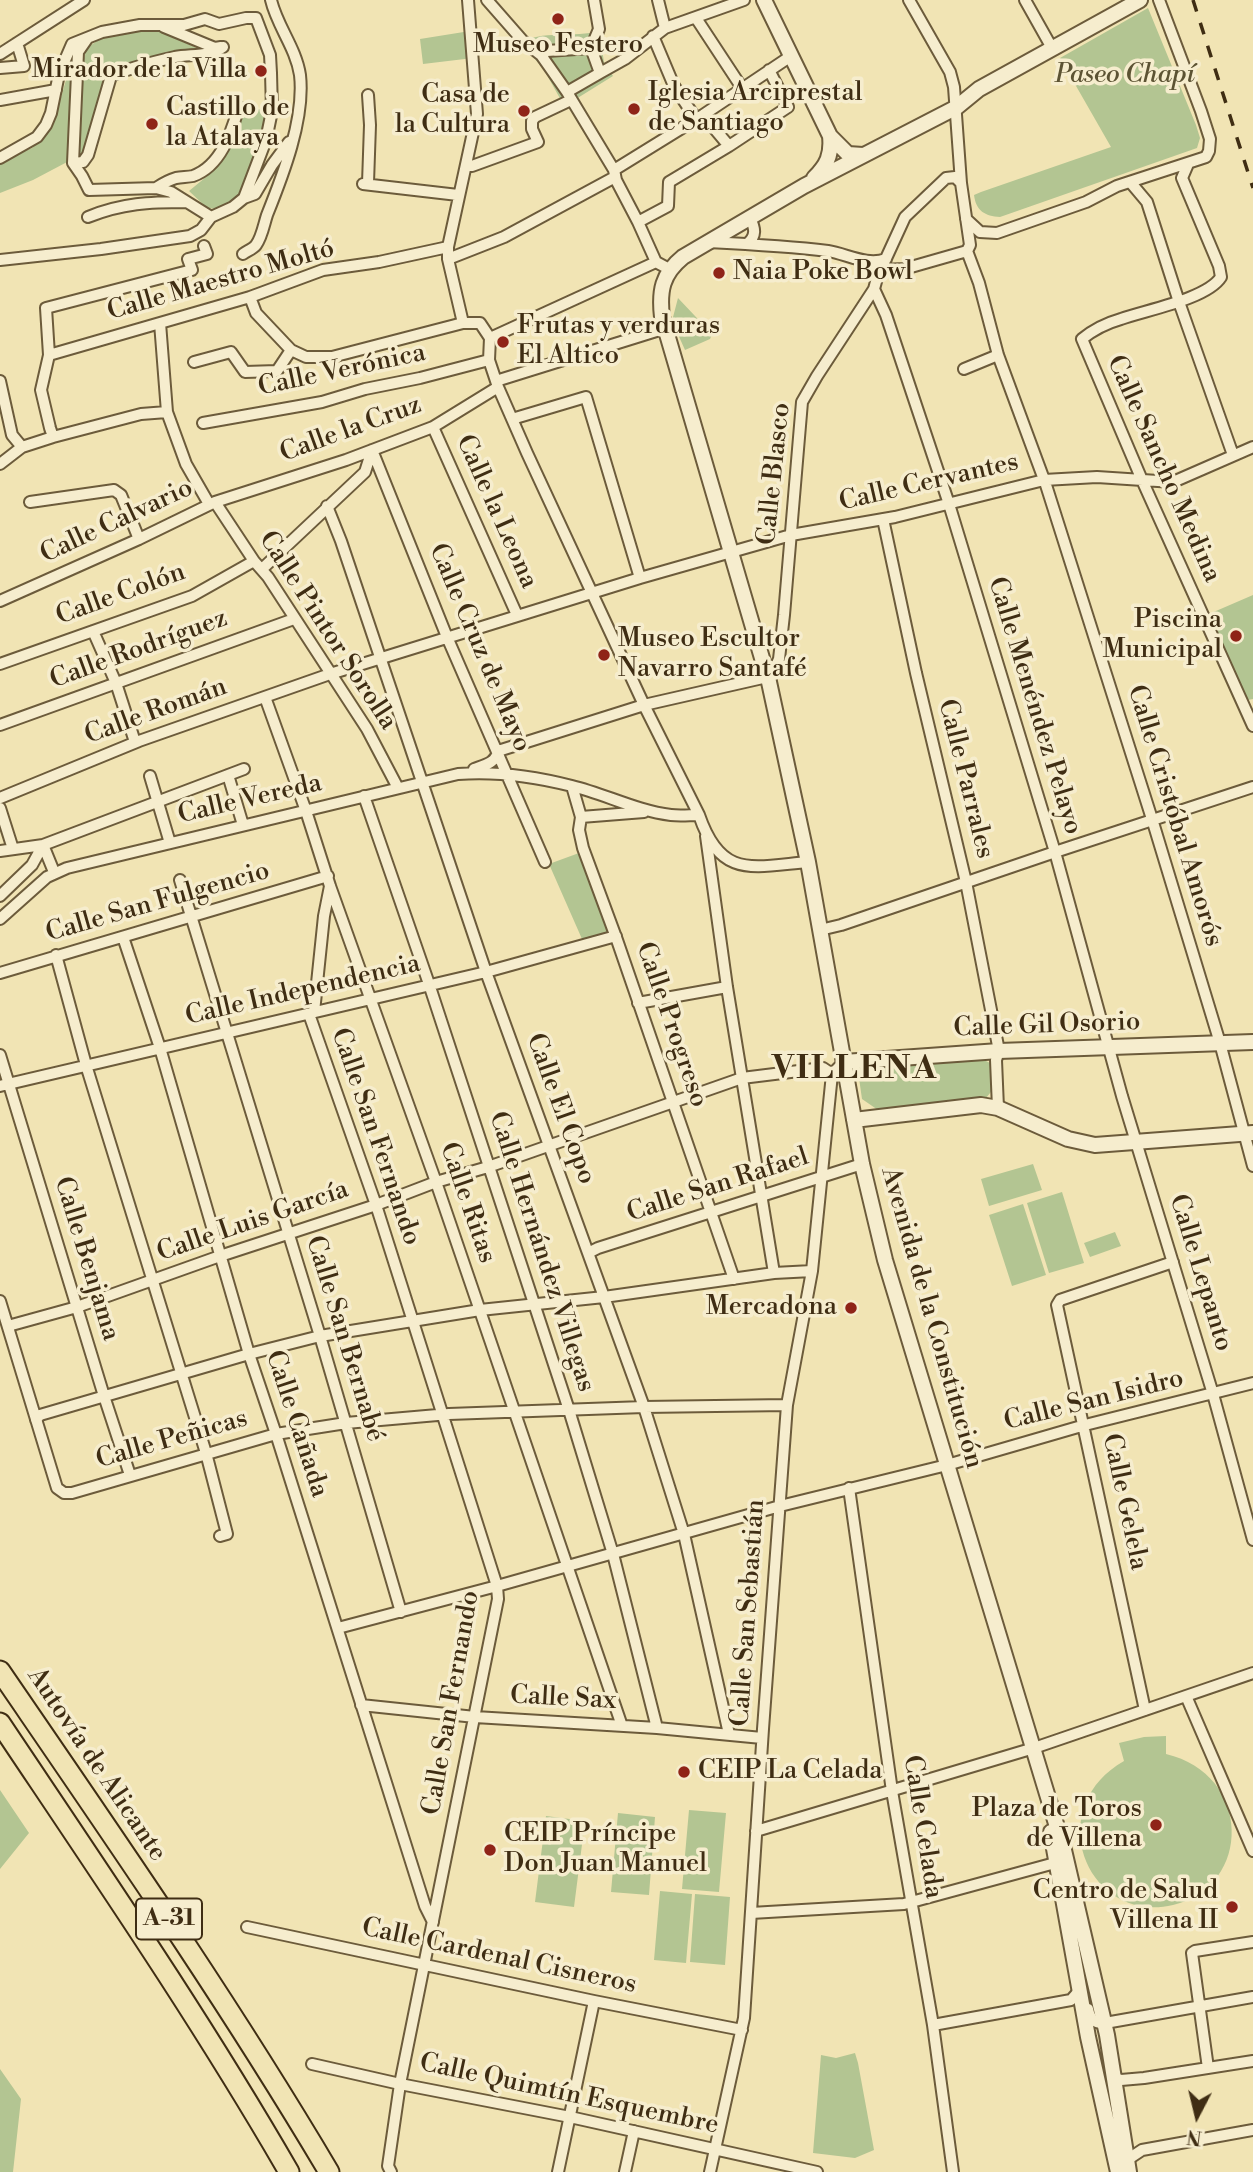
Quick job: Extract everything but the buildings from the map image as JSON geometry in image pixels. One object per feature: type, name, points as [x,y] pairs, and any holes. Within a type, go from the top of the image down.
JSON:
[{"type":"highway","name":"Autovía de Alicante","points":[[0,1671],[148,1886],[272,2077],[329,2172]]},
{"type":"highway","name":"A-31","points":[[0,1723],[247,2099],[289,2172]]},
{"type":"street","points":[[0,54],[85,0]]},
{"type":"street","points":[[243,254],[256,246],[283,174],[293,137],[299,98],[300,74],[271,0]]},
{"type":"street","points":[[463,323],[448,253],[477,114],[468,0]]},
{"type":"street","points":[[487,0],[523,41],[541,55],[569,96],[615,174],[662,266]]},
{"type":"street","points":[[594,0],[599,29],[591,48],[600,73]]},
{"type":"street","points":[[659,0],[665,28]]},
{"type":"street","points":[[466,166],[538,142],[532,129],[535,117],[625,59],[665,28],[744,0]]},
{"type":"street","points":[[764,0],[830,136],[831,147],[827,162],[804,186]]},
{"type":"street","name":"Calle Cristóbal Amorós","points":[[909,0],[950,72],[970,246],[967,251],[979,283],[998,355],[1044,480],[1152,819],[1250,1134],[1253,1166]]},
{"type":"street","points":[[1025,0],[1052,48]]},
{"type":"street","points":[[488,335],[683,257],[804,186],[940,114],[957,117],[979,89],[1140,0]]},
{"type":"street","points":[[966,219],[980,232],[997,233],[1086,202],[1111,189],[1177,165],[1200,161],[1206,157],[1210,139],[1159,0]]},
{"type":"street","points":[[0,158],[37,137],[46,125],[59,74],[72,44],[102,32],[155,24],[184,25],[205,19],[219,24],[256,18],[270,55],[272,111],[265,140],[244,198]]},
{"type":"street","points":[[696,18],[742,88]]},
{"type":"street","points":[[73,163],[83,162],[88,155],[111,76],[167,59],[216,53],[225,49],[215,48],[155,24]]},
{"type":"street","points":[[653,36],[674,86],[729,146]]},
{"type":"street","points":[[86,39],[78,52],[73,163],[89,190],[156,188],[171,192],[211,216]]},
{"type":"street","points":[[0,68],[24,66],[17,43]]},
{"type":"street","points":[[541,55],[547,51],[591,48]]},
{"type":"street","name":"Calle Maestro Moltó","points":[[49,355],[250,297],[323,270],[448,253],[504,237],[615,174],[791,55]]},
{"type":"street","points":[[638,222],[668,206],[669,182],[788,107],[769,70]]},
{"type":"street","points":[[0,100],[56,90]]},
{"type":"street","points":[[368,96],[370,125],[365,183],[458,195]]},
{"type":"street","points":[[156,188],[174,178],[193,176],[219,155],[228,140],[239,107]]},
{"type":"street","points":[[830,136],[848,153],[863,155]]},
{"type":"street","points":[[0,260],[190,236],[201,230],[211,216],[255,194],[293,137]]},
{"type":"street","points":[[1179,302],[1213,286],[1221,277],[1219,266],[1182,178],[1188,164]]},
{"type":"street","name":"Calle Blasco","points":[[768,679],[779,659],[802,402],[874,289],[905,217],[944,179],[955,177],[961,183]]},
{"type":"street","points":[[1131,183],[1147,202],[1233,455]]},
{"type":"street","points":[[88,217],[109,208],[133,204],[187,202]]},
{"type":"street","points":[[747,244],[754,234],[750,218]]},
{"type":"street","points":[[708,242],[830,251],[904,270],[967,251]]},
{"type":"street","points":[[53,437],[41,390],[49,355],[46,307],[192,270],[188,259],[207,254],[204,246]]},
{"type":"street","name":"Avenida de la Constitución","points":[[662,266],[661,305],[666,328],[768,679],[808,862],[862,1164],[884,1260],[1063,1850],[1105,2023],[1128,2166]]},
{"type":"street","name":"Calle Menéndez Pelayo","points":[[874,289],[886,315],[949,504],[1055,852],[1136,1142]]},
{"type":"street","points":[[250,297],[256,313],[291,350],[306,357],[332,357],[476,321],[488,335],[489,360],[512,419],[644,705],[699,815],[705,833],[741,1078],[774,1273]]},
{"type":"street","name":"Calle Sancho Medina","points":[[1179,302],[1119,319],[1091,331],[1082,339],[1083,345],[1253,726]]},
{"type":"street","name":"Calle Pintor Sorolla","points":[[160,323],[167,412],[186,464],[295,619],[367,729],[398,788]]},
{"type":"street","name":"Calle la Cruz","points":[[212,503],[433,427],[497,384],[666,328]]},
{"type":"street","points":[[194,362],[231,352],[245,372],[277,371],[291,350]]},
{"type":"street","points":[[964,369],[998,355]]},
{"type":"street","name":"Calle Verónica","points":[[203,423],[322,402],[365,389],[489,360]]},
{"type":"street","points":[[0,381],[12,435],[22,447]]},
{"type":"street","points":[[512,419],[586,397],[640,578]]},
{"type":"street","points":[[0,464],[22,447],[53,437],[141,414],[167,412]]},
{"type":"street","name":"Calle la Leona","points":[[433,427],[517,615]]},
{"type":"street","name":"Calle Cervantes","points":[[517,615],[791,536],[883,519],[1044,480],[1097,477],[1173,482],[1253,447]]},
{"type":"street","name":"Calle Colón","points":[[0,664],[192,596],[258,565],[365,472],[372,450]]},
{"type":"street","name":"Calle Cruz de Mayo","points":[[372,450],[447,637],[545,863]]},
{"type":"street","points":[[30,502],[117,491],[139,539]]},
{"type":"street","name":"Calle Calvario","points":[[0,600],[139,539],[212,503]]},
{"type":"street","name":"Calle El Copo","points":[[327,506],[486,972],[645,1407],[684,1534],[729,1734]]},
{"type":"street","name":"Calle Parrales","points":[[883,519],[916,673],[966,882],[999,1051],[996,1060],[998,1108]]},
{"type":"street","name":"Calle Román","points":[[0,798],[135,742],[330,674],[517,615]]},
{"type":"street","name":"Calle Rodríguez","points":[[0,725],[295,619]]},
{"type":"street","points":[[93,631],[116,683],[135,742]]},
{"type":"street","name":"Calle Vereda","points":[[54,872],[458,774],[491,762],[498,751],[644,705],[768,679]]},
{"type":"street","name":"Calle Ritas","points":[[265,697],[436,1182],[622,1726]]},
{"type":"street","points":[[0,850],[43,845],[244,769]]},
{"type":"street","name":"Calle Vereda","points":[[458,774],[507,773],[572,786],[652,811]]},
{"type":"street","points":[[228,775],[243,825]]},
{"type":"street","points":[[150,776],[170,842]]},
{"type":"street","name":"Calle Progreso","points":[[572,786],[581,817],[579,830],[583,848],[734,1279]]},
{"type":"street","points":[[820,930],[1253,787]]},
{"type":"street","name":"Calle Hernández Villegas","points":[[364,796],[429,984],[569,1410],[613,1553],[657,1728]]},
{"type":"street","points":[[0,808],[13,849]]},
{"type":"street","points":[[581,817],[652,811],[673,815],[699,815]]},
{"type":"street","points":[[705,833],[722,857],[740,865],[808,862]]},
{"type":"street","points":[[0,919],[54,872],[43,845]]},
{"type":"street","points":[[0,896],[32,865],[43,845]]},
{"type":"street","name":"Calle San Bernabé","points":[[180,880],[320,1336],[401,1612]]},
{"type":"street","name":"Calle San Fulgencio","points":[[0,973],[56,955],[329,881]]},
{"type":"street","name":"Calle San Fernando","points":[[329,881],[312,1013],[498,1586],[498,1600],[475,1717],[400,2084],[388,2165],[391,2172]]},
{"type":"street","name":"Calle Independencia","points":[[4,1085],[486,972],[616,936]]},
{"type":"street","name":"Calle Cañada","points":[[123,937],[160,1048],[249,1354],[425,1906],[433,1922]]},
{"type":"street","points":[[56,955],[151,1281],[206,1453],[228,1534],[220,1536]]},
{"type":"street","points":[[638,1003],[727,987]]},
{"type":"street","name":"Calle Gil Osorio","points":[[844,1062],[999,1051],[1253,1042]]},
{"type":"street","name":"Calle Benjama","points":[[0,1055],[4,1085],[130,1475]]},
{"type":"street","points":[[832,1074],[844,1062]]},
{"type":"street","name":"Calle Luis García","points":[[8,1326],[77,1307],[741,1078],[823,1068],[832,1074]]},
{"type":"street","name":"Calle San Sebastián","points":[[710,2172],[742,2031],[787,1405],[811,1270],[832,1074]]},
{"type":"street","points":[[854,1120],[981,1105],[998,1108],[1077,1142],[1107,1145],[1250,1134]]},
{"type":"street","name":"Calle Lepanto","points":[[1136,1142],[1213,1394],[1253,1540]]},
{"type":"street","name":"Calle San Rafael","points":[[588,1253],[862,1164]]},
{"type":"street","name":"Calle Gelela","points":[[1145,1710],[1057,1305],[1060,1300],[1173,1262]]},
{"type":"street","points":[[36,1420],[40,1415],[104,1396],[320,1336],[480,1310],[811,1270]]},
{"type":"street","points":[[0,1301],[36,1420]]},
{"type":"street","name":"Calle San Isidro","points":[[338,1628],[780,1506],[947,1465],[1085,1425],[1253,1383]]},
{"type":"street","name":"Calle Peñicas","points":[[36,1420],[57,1488],[64,1493],[72,1493],[276,1434],[346,1423],[443,1414],[515,1411],[787,1405]]},
{"type":"street","name":"Calle Celada","points":[[849,1488],[892,1791],[933,2025],[953,2172]]},
{"type":"street","points":[[756,1831],[1034,1748],[1253,1674]]},
{"type":"street","points":[[1186,1696],[1253,1851]]},
{"type":"street","name":"Calle Sax","points":[[361,1705],[475,1717],[657,1728],[762,1738]]},
{"type":"street","points":[[1046,1796],[1055,1863],[1079,1991],[1118,2172],[1128,2166],[1142,2150],[1253,2130]]},
{"type":"street","points":[[751,1913],[904,1904],[1055,1863]]},
{"type":"street","name":"Calle Cardenal Cisneros","points":[[247,1927],[742,2031]]},
{"type":"street","points":[[1208,2068],[1191,1957],[1195,1951],[1253,1942]]},
{"type":"street","points":[[1072,1950],[1081,1970],[1091,2019],[1094,2022],[1105,2023],[1253,1997]]},
{"type":"street","points":[[933,2025],[1071,2000],[1079,1991]]},
{"type":"street","points":[[558,2172],[594,2001]]},
{"type":"street","points":[[1115,2078],[1129,2080],[1253,2061]]},
{"type":"street","name":"Calle Quimtín Esquembre","points":[[312,2064],[570,2117],[813,2172]]},
{"type":"street","points":[[625,2172],[634,2131]]},
{"type":"green space","name":"Paseo Chapí","points":[[1148,8],[1196,125],[1200,138],[1197,148],[1000,217],[982,212],[974,195],[1111,147],[1060,58]]},
{"type":"green space","points":[[156,30],[204,51],[187,53],[185,49],[111,72],[104,65],[97,67],[97,75],[103,81],[93,127],[80,159],[81,82],[85,54],[89,47],[112,35]]},
{"type":"green space","points":[[470,31],[473,58],[423,64],[420,39]]},
{"type":"green space","points":[[599,31],[604,62],[613,76],[576,99],[562,102],[543,68],[520,43],[548,35]]},
{"type":"green space","points":[[68,73],[74,74],[69,161],[0,193],[0,162],[32,148],[52,128]]},
{"type":"green space","points":[[266,109],[257,156],[244,189],[235,199],[219,209],[207,208],[189,191],[206,177],[229,150],[242,110]]},
{"type":"green space","points":[[678,298],[712,334],[710,339],[685,350],[672,321]]},
{"type":"green space","name":"Piscina Municipal","points":[[1253,595],[1253,699],[1248,700],[1209,614]]},
{"type":"green space","points":[[579,853],[609,933],[582,939],[549,864]]},
{"type":"green space","points":[[982,1059],[992,1064],[995,1087],[986,1098],[878,1110],[862,1099],[859,1078],[870,1064]]},
{"type":"green space","points":[[1033,1164],[1042,1190],[989,1206],[981,1179]]},
{"type":"green space","points":[[1062,1192],[1084,1263],[1049,1273],[1027,1203]]},
{"type":"green space","points":[[1023,1204],[1046,1275],[1012,1286],[989,1215]]},
{"type":"green space","points":[[1115,1232],[1121,1246],[1090,1257],[1084,1243]]},
{"type":"green space","name":"Plaza de Toros de Villena","points":[[1166,1736],[1166,1754],[1194,1765],[1215,1783],[1227,1806],[1232,1830],[1229,1854],[1218,1876],[1199,1894],[1173,1905],[1143,1907],[1118,1898],[1098,1881],[1085,1858],[1080,1833],[1084,1807],[1099,1782],[1124,1761],[1119,1743],[1144,1737]]},
{"type":"green space","points":[[0,1790],[29,1833],[0,1869]]},
{"type":"green space","points":[[689,1810],[726,1813],[719,1892],[682,1889]]},
{"type":"green space","points":[[618,1813],[655,1817],[649,1895],[611,1892]]},
{"type":"green space","points":[[546,1816],[585,1821],[574,1907],[535,1902]]},
{"type":"green space","points":[[660,1891],[692,1894],[686,1963],[654,1960]]},
{"type":"green space","points":[[695,1894],[730,1897],[725,1965],[690,1962]]},
{"type":"green space","points":[[855,2053],[874,2150],[855,2158],[813,2153],[821,2055],[836,2058]]},
{"type":"green space","points":[[0,2069],[21,2099],[13,2172],[0,2172]]},
{"type":"railway","points":[[1193,0],[1253,188]]},
{"type":"place","name":"Museo Festero","points":[[558,19]]},
{"type":"place","name":"Mirador de la Villa","points":[[261,71]]},
{"type":"place","name":"Iglesia Arciprestal de Santiago","points":[[634,109]]},
{"type":"place","name":"Casa de la Cultura","points":[[524,111]]},
{"type":"place","name":"Castillo de la Atalaya","points":[[152,124]]},
{"type":"place","name":"Naia Poke Bowl","points":[[719,273]]},
{"type":"place","name":"Frutas y verduras El Altico","points":[[503,342]]},
{"type":"place","name":"Piscina Municipal","points":[[1236,636]]},
{"type":"place","name":"Museo Escultor Navarro Santafé","points":[[604,655]]},
{"type":"place","name":"Mercadona","points":[[851,1308]]},
{"type":"place","name":"CEIP La Celada","points":[[684,1772]]},
{"type":"place","name":"Plaza de Toros de Villena","points":[[1156,1825]]},
{"type":"place","name":"CEIP Príncipe Don Juan Manuel","points":[[490,1850]]},
{"type":"place","name":"Centro de Salud Villena II","points":[[1232,1907]]},
{"type":"district","name":"VILLENA","points":[[855,1070]]}]
